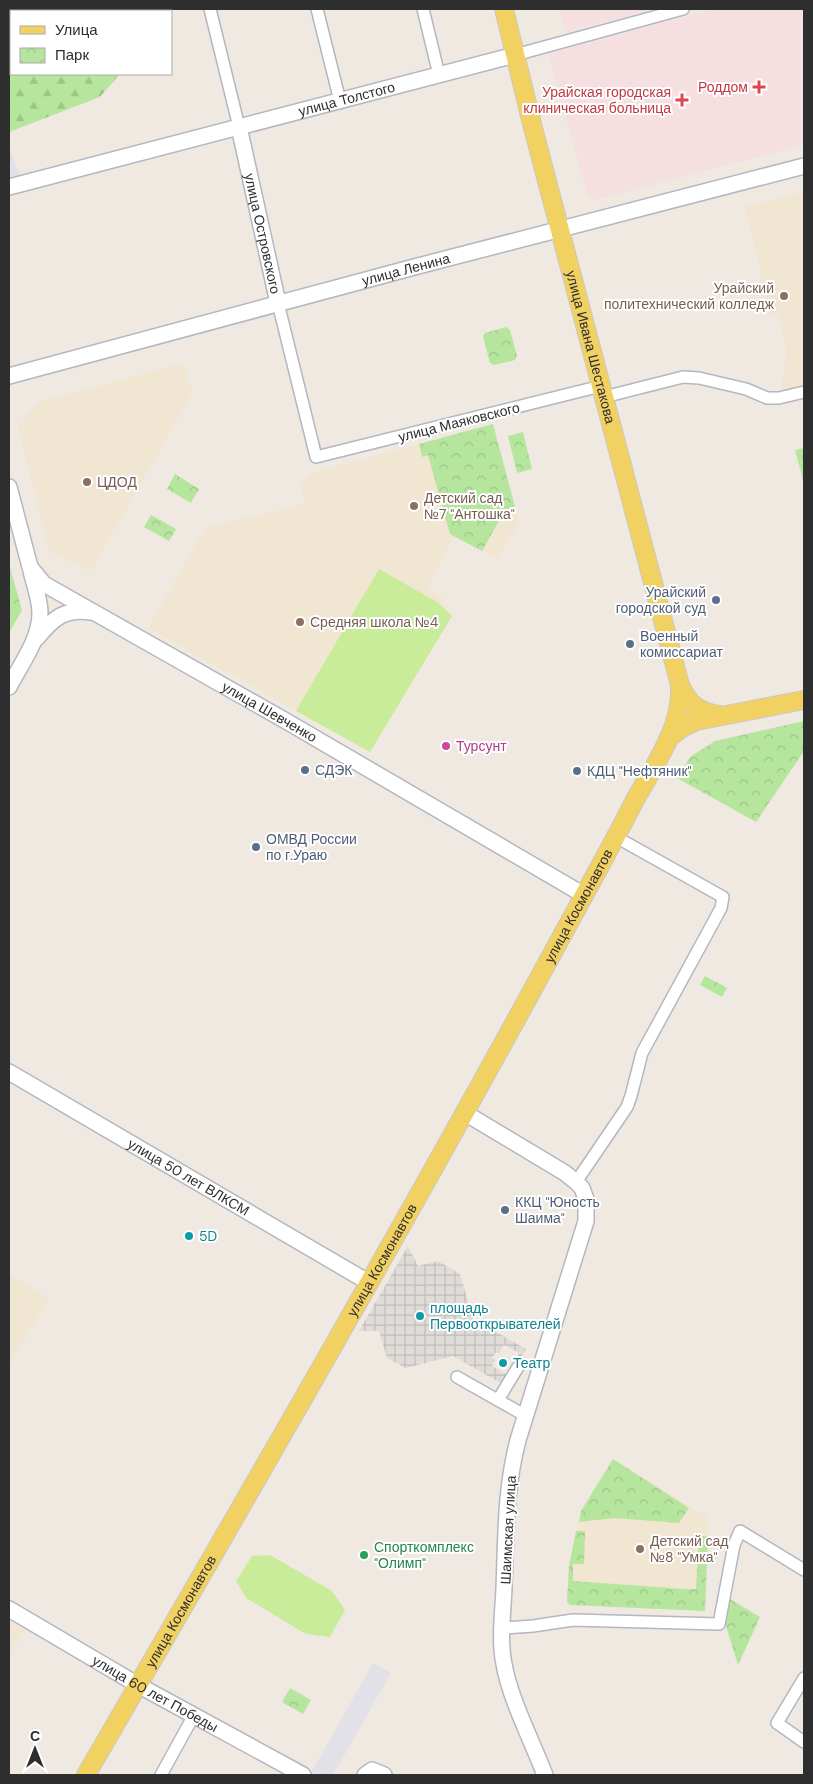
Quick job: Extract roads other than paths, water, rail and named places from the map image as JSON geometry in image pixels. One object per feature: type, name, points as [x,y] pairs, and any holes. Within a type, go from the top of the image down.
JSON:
[{"type":"main road","name":"улица Ивана Шестакова","points":[[504,9],[680,685]]},
{"type":"main road","name":"улица Толстого","points":[[9,187],[515,55]]},
{"type":"main road","name":"улица Островского","points":[[239,127],[278,303]]},
{"type":"main road","name":"улица Ленина","points":[[9,376],[278,303],[804,166]]},
{"type":"main road","name":"улица Шевченко","points":[[9,487],[30,567],[44,584],[286,721],[584,895]]},
{"type":"main road","points":[[30,567],[40,611],[39,624],[32,644]]},
{"type":"main road","points":[[9,687],[14,664],[49,623],[58,616],[74,612],[93,612]]},
{"type":"main road","points":[[680,685],[692,705],[704,712],[719,716]]},
{"type":"main road","name":"улица Космонавтов","points":[[86,1775],[279,1441],[465,1113],[616,837],[668,739],[677,715],[680,685]]},
{"type":"main road","points":[[668,739],[688,724],[719,716],[804,700]]},
{"type":"main road","name":"улица 50 лет ВЛКСМ","points":[[9,1072],[368,1282]]},
{"type":"main road","name":"Шаимская улица","points":[[465,1113],[565,1173],[582,1188],[586,1200],[586,1221],[526,1416],[509,1478],[507,1501],[502,1650],[507,1677],[545,1775]]},
{"type":"main road","name":"улица 60 лет Победы","points":[[9,1608],[138,1684],[303,1775]]},
{"type":"main road","points":[[364,1775],[372,1770],[384,1775]]},
{"type":"street","name":"улица Островского","points":[[210,9],[239,127]]},
{"type":"street","points":[[317,9],[340,101]]},
{"type":"street","points":[[423,9],[439,75]]},
{"type":"street","name":"улица Толстого","points":[[515,55],[683,9]]},
{"type":"street","name":"улица Островского","points":[[278,303],[316,457]]},
{"type":"street","name":"улица Маяковского","points":[[316,457],[603,392],[683,377],[699,378],[746,389],[767,398],[779,398],[804,392]]},
{"type":"street","points":[[576,1182],[627,1107],[642,1053],[714,922],[723,896],[616,837]]},
{"type":"street","points":[[498,1400],[518,1367]]},
{"type":"street","points":[[457,1377],[526,1416]]},
{"type":"street","points":[[502,1628],[573,1620],[719,1624],[734,1545],[740,1531],[804,1570]]},
{"type":"street","points":[[804,1678],[777,1723],[804,1742]]},
{"type":"street","points":[[161,1775],[194,1715]]},
{"type":"place","name":"Роддом","points":[[759,87]]},
{"type":"place","name":"Урайская городская клиническая больница","points":[[682,100]]},
{"type":"place","name":"Урайский политехнический колледж","points":[[784,296]]},
{"type":"place","name":"ЦДОД","points":[[87,482]]},
{"type":"place","name":"Детский сад №7 \"Антошка\"","points":[[414,506]]},
{"type":"place","name":"Урайский городской суд","points":[[716,600]]},
{"type":"place","name":"Средняя школа №4","points":[[300,622]]},
{"type":"place","name":"Военный комиссариат","points":[[630,644]]},
{"type":"place","name":"Турсунт","points":[[446,746]]},
{"type":"place","name":"СДЭК","points":[[305,770]]},
{"type":"place","name":"КДЦ \"Нефтяник\"","points":[[577,771]]},
{"type":"place","name":"ОМВД России по г.Ураю","points":[[256,847]]},
{"type":"place","name":"ККЦ \"Юность Шаима\"","points":[[505,1210]]},
{"type":"place","name":"5D","points":[[189,1236]]},
{"type":"place","name":"площадь Первооткрывателей","points":[[420,1316]]},
{"type":"place","name":"Театр","points":[[503,1363]]},
{"type":"place","name":"Детский сад №8 \"Умка\"","points":[[640,1549]]},
{"type":"place","name":"Спорткомплекс \"Олимп\"","points":[[364,1555]]}]
